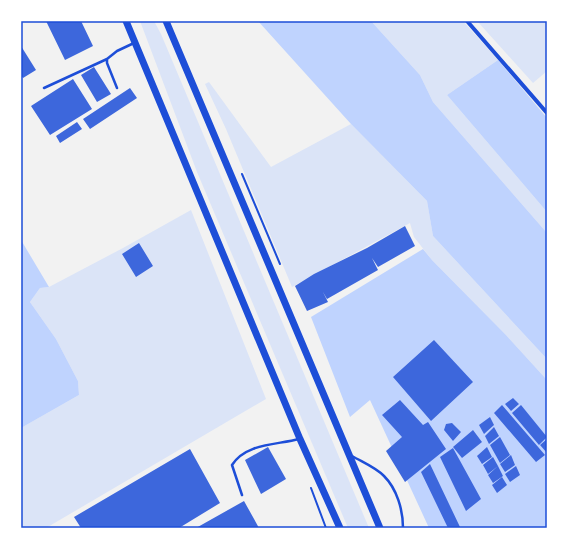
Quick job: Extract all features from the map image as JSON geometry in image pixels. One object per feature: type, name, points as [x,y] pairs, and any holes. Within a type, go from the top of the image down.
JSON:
[{"type":"main road","points":[[126,21],[300,439],[340,528]]},
{"type":"main road","points":[[166,22],[380,528]]},
{"type":"street","points":[[466,21],[547,114]]},
{"type":"lane","points":[[44,88],[107,59],[117,51],[135,42]]},
{"type":"lane","points":[[107,59],[107,63],[117,88]]},
{"type":"lane","points":[[242,495],[232,465],[236,460],[252,449],[300,439]]},
{"type":"lane","points":[[349,455],[375,468],[384,476],[397,498],[401,509],[403,528]]},
{"type":"shaded area","points":[[140,21],[154,21],[161,34],[369,528],[348,528],[197,172]]},
{"type":"shaded area","points":[[371,21],[463,21],[498,60],[447,95],[547,212],[547,233],[433,102],[420,75]]},
{"type":"shaded area","points":[[477,21],[547,21],[547,71],[533,83]]},
{"type":"shaded area","points":[[209,82],[271,167],[351,124],[427,201],[433,236],[547,359],[547,380],[506,335],[432,260],[414,237],[410,223],[292,287],[226,129],[205,84]]},
{"type":"shaded area","points":[[191,210],[266,399],[46,528],[21,528],[21,428],[79,395],[78,381],[56,339],[30,302],[40,288],[49,287]]},
{"type":"water","points":[[258,21],[371,21],[420,75],[433,102],[547,233],[547,359],[433,236],[427,201],[351,124]]},
{"type":"water","points":[[498,60],[547,118],[547,212],[447,95]]},
{"type":"water","points":[[21,240],[49,287],[40,288],[30,302],[56,339],[78,381],[79,395],[21,428]]},
{"type":"water","points":[[423,249],[547,380],[547,528],[429,528],[370,400],[350,417],[311,317]]},
{"type":"building","points":[[46,21],[81,21],[93,46],[65,60]]},
{"type":"building","points":[[21,46],[36,70],[23,78],[21,75]]},
{"type":"building","points":[[94,67],[111,94],[97,102],[81,75]]},
{"type":"building","points":[[73,79],[92,109],[50,135],[31,106]]},
{"type":"building","points":[[130,88],[137,98],[90,129],[83,119]]},
{"type":"building","points":[[77,122],[82,129],[60,143],[56,136]]},
{"type":"building","points":[[405,226],[415,246],[378,267],[372,258],[378,270],[327,299],[323,292],[328,302],[307,311],[295,286],[314,274],[367,248]]},
{"type":"building","points":[[139,243],[153,266],[136,277],[122,254]]},
{"type":"building","points":[[434,340],[473,382],[431,421],[393,377]]},
{"type":"building","points":[[513,398],[519,404],[511,411],[505,404]]},
{"type":"building","points":[[400,400],[423,425],[428,422],[446,449],[405,482],[386,451],[402,437],[382,415]]},
{"type":"building","points":[[502,405],[545,455],[536,462],[494,413]]},
{"type":"building","points":[[521,405],[547,437],[539,445],[512,413]]},
{"type":"building","points":[[490,417],[494,425],[484,434],[479,425]]},
{"type":"building","points":[[452,423],[461,432],[453,441],[444,430],[446,424]]},
{"type":"building","points":[[494,427],[499,436],[489,444],[485,436]]},
{"type":"building","points":[[473,430],[482,442],[462,458],[453,447]]},
{"type":"building","points":[[500,437],[510,455],[500,463],[490,445]]},
{"type":"building","points":[[547,439],[547,453],[540,445]]},
{"type":"building","points":[[268,447],[286,479],[261,494],[245,460]]},
{"type":"building","points":[[487,447],[492,457],[482,464],[477,456]]},
{"type":"building","points":[[453,448],[481,499],[466,511],[440,457]]},
{"type":"building","points":[[190,449],[220,503],[179,528],[81,528],[74,517]]},
{"type":"building","points":[[511,455],[515,465],[505,472],[500,464]]},
{"type":"building","points":[[493,457],[498,466],[488,474],[483,465]]},
{"type":"building","points":[[430,464],[460,527],[458,528],[448,528],[421,472]]},
{"type":"building","points":[[498,466],[503,476],[493,483],[488,475]]},
{"type":"building","points":[[516,466],[520,475],[510,482],[505,474]]},
{"type":"building","points":[[502,477],[507,485],[497,493],[492,485]]},
{"type":"building","points":[[244,501],[259,528],[196,528]]}]
